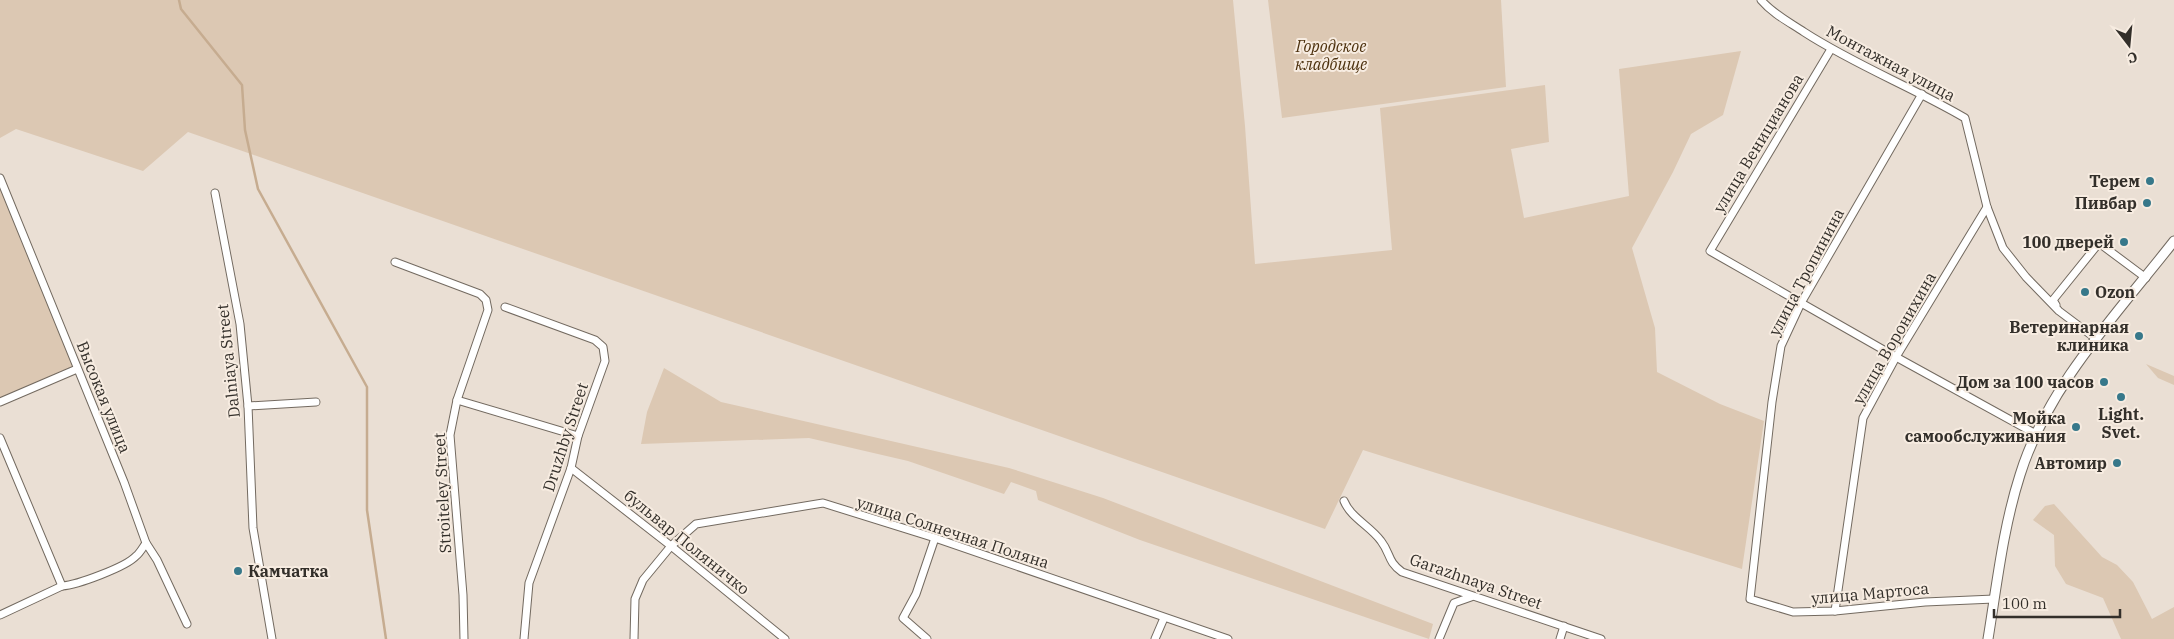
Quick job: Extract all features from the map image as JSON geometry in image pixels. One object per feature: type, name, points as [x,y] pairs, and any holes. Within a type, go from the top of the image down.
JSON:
[{"type":"street","name":"Монтажная улица","points":[[1761,0],[1770,10],[1831,49],[1922,94],[1965,118],[1987,207],[2004,248],[2026,277],[2059,311],[2095,338]]},
{"type":"street","name":"улица Веницианова","points":[[1802,303],[1710,251],[1831,49]]},
{"type":"street","name":"улица Тропинина","points":[[1750,599],[1772,402],[1781,346],[1802,303],[1922,94]]},
{"type":"street","name":"Высокая улица","points":[[0,178],[124,482],[146,543],[187,624]]},
{"type":"street","name":"Dalniaya Street","points":[[215,193],[240,324],[248,406],[253,528],[272,639]]},
{"type":"street","name":"улица Воронихина","points":[[1835,611],[1863,418],[1896,358],[1987,207]]},
{"type":"street","points":[[1988,639],[2010,511],[2020,473],[2036,434],[2049,408],[2095,338],[2146,278],[2174,241]]},
{"type":"street","points":[[2059,311],[2053,300],[2100,243],[2146,278]]},
{"type":"street","name":"Stroiteley Street","points":[[396,262],[480,294],[486,300],[488,310],[457,400],[450,435],[463,595],[464,639]]},
{"type":"street","points":[[1802,303],[1896,358],[2036,434]]},
{"type":"street","name":"Druzhby Street","points":[[505,307],[595,340],[603,347],[605,361],[578,436],[571,468],[528,583],[524,639]]},
{"type":"street","points":[[0,402],[77,369]]},
{"type":"street","points":[[457,400],[578,436]]},
{"type":"street","points":[[248,406],[316,402]]},
{"type":"street","points":[[0,438],[62,586]]},
{"type":"street","name":"бульвар Поляничко","points":[[571,468],[785,639]]},
{"type":"street","name":"Garazhnaya Street","points":[[1344,501],[1347,509],[1381,541],[1392,564],[1402,572],[1601,639]]},
{"type":"street","name":"улица Солнечная Поляна","points":[[634,639],[635,599],[643,580],[671,546],[696,524],[823,503],[936,538],[1228,639]]},
{"type":"street","points":[[928,639],[903,618],[916,594],[936,538]]},
{"type":"street","points":[[0,615],[62,586],[73,585],[124,564],[136,557],[146,543]]},
{"type":"street","points":[[1439,639],[1454,603],[1472,597]]},
{"type":"street","name":"улица Мартоса","points":[[1750,599],[1793,612],[1835,611],[1925,602],[1994,599]]},
{"type":"street","points":[[1156,639],[1164,618]]},
{"type":"street","points":[[1560,639],[1564,626]]},
{"type":"green space","points":[[0,0],[1233,0],[1255,264],[1392,250],[1380,108],[1545,85],[1549,142],[1511,149],[1524,218],[1629,196],[1619,69],[1741,51],[1723,115],[1691,134],[1632,248],[1655,328],[1657,372],[1720,404],[1764,421],[1742,569],[1363,450],[1325,529],[188,132],[143,171],[16,129],[0,138]]},
{"type":"green space","name":"Городское кладбище","points":[[1268,0],[1501,0],[1506,87],[1282,118]]},
{"type":"green space","points":[[0,188],[74,368],[0,399]]},
{"type":"green space","points":[[2146,364],[2174,376],[2174,385],[2158,378]]},
{"type":"green space","points":[[664,368],[721,402],[1009,468],[1103,498],[1433,624],[1429,639],[1140,540],[1038,500],[1036,491],[1011,482],[1004,494],[908,461],[809,438],[641,444],[647,412]]},
{"type":"green space","points":[[2054,504],[2102,557],[2117,565],[2133,582],[2152,619],[2174,607],[2174,639],[2121,639],[2103,598],[2066,584],[2055,566],[2054,535],[2033,520],[2045,506]]},
{"type":"waterway","points":[[179,0],[181,9],[242,85],[245,130],[258,189],[367,387],[367,510],[386,639]]},
{"type":"place","name":"Терем","points":[[2150,181]]},
{"type":"place","name":"Пивбар","points":[[2147,203]]},
{"type":"place","name":"100 дверей","points":[[2124,242]]},
{"type":"place","name":"Ozon","points":[[2085,292]]},
{"type":"place","name":"Ветеринарная клиника","points":[[2139,336]]},
{"type":"place","name":"Дом за 100 часов","points":[[2104,382]]},
{"type":"place","name":"Light. Svet.","points":[[2121,397]]},
{"type":"place","name":"Мойка самообслуживания","points":[[2076,427]]},
{"type":"place","name":"Автомир","points":[[2117,463]]},
{"type":"place","name":"Камчатка","points":[[238,571]]}]
